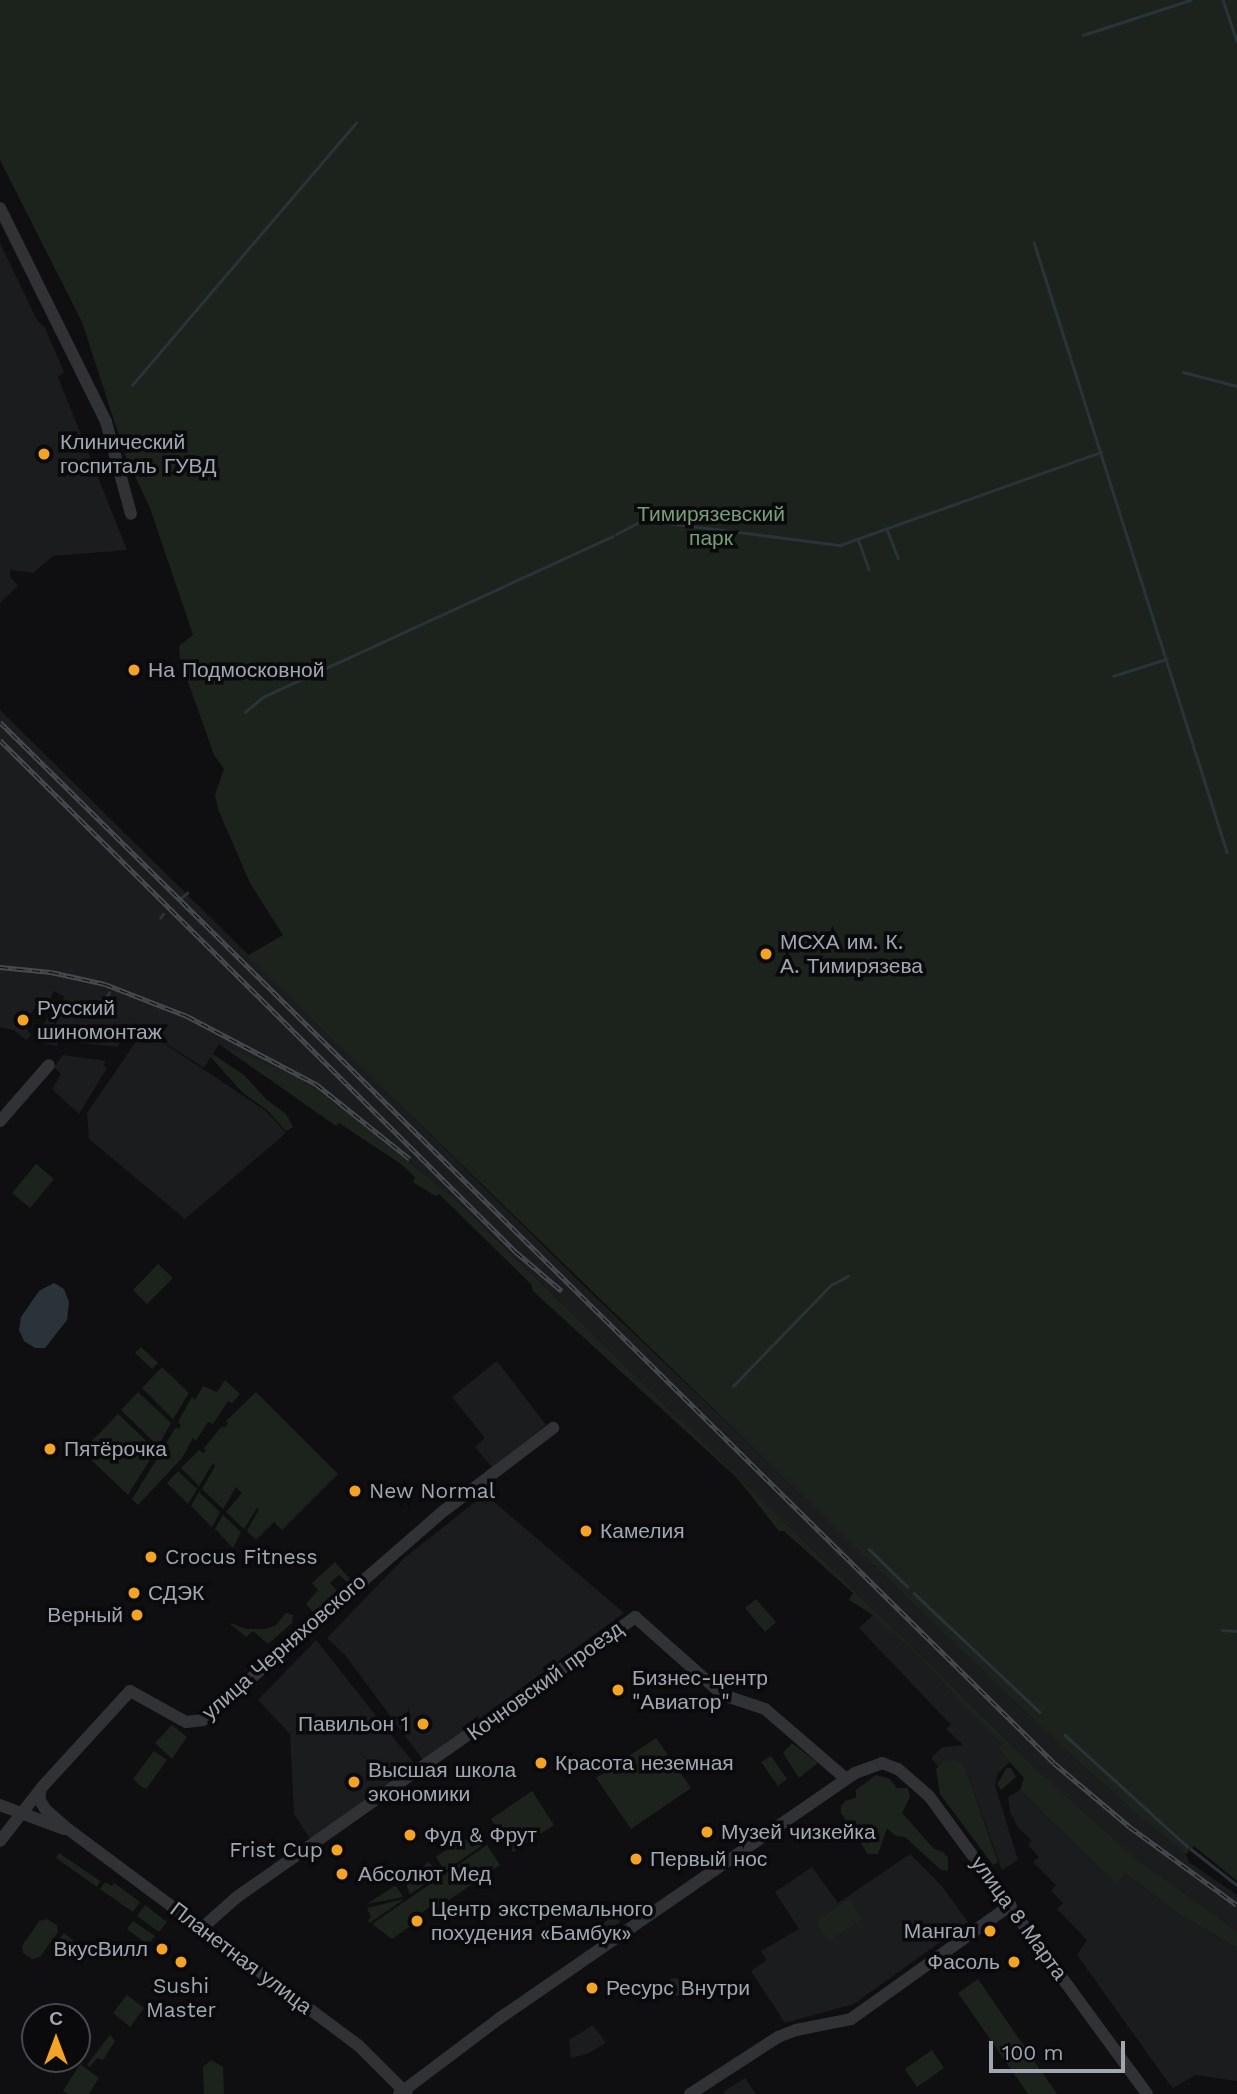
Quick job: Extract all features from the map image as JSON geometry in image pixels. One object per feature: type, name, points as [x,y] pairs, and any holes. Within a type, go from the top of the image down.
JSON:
[{"type":"street","points":[[0,208],[106,422],[131,514]]},
{"type":"street","points":[[2,1114],[48,1065]]},
{"type":"street","name":"улица Черняховского","points":[[0,1841],[41,1789],[130,1691],[186,1722],[204,1720],[445,1510],[553,1428]]},
{"type":"street","name":"Кочновский проезд","points":[[202,1928],[237,1897],[635,1617],[723,1695],[765,1709],[846,1779]]},
{"type":"street","name":"улица 8 Марта","points":[[846,1779],[875,1764],[889,1764],[929,1796],[1147,2094]]},
{"type":"street","points":[[403,2093],[500,2018],[846,1779]]},
{"type":"street","name":"Планетная улица","points":[[41,1789],[39,1799],[46,1810],[68,1829],[358,2045],[403,2093]]},
{"type":"street","name":"Планетная улица","points":[[0,1805],[68,1829]]},
{"type":"street","points":[[690,2094],[778,2037],[796,2030],[851,2019],[1011,1905]]},
{"type":"shaded area","name":"Клинический госпиталь ГУВД","points":[[0,243],[37,320],[45,328],[64,372],[58,377],[127,550],[53,556],[33,573],[10,570],[10,576],[18,586],[0,603]]},
{"type":"shaded area","points":[[0,710],[587,1289],[1045,1731],[1140,1817],[1186,1854],[1189,1862],[1237,1895],[1237,1931],[1135,1858],[1033,1766],[456,1200],[353,1117],[219,1044],[204,1068],[134,1023],[117,1047],[58,1040],[57,1046],[40,1042],[38,1034],[57,1002],[61,1003],[65,997],[54,991],[50,1000],[43,998],[23,1023],[31,1035],[26,1040],[14,1030],[0,1027]]},
{"type":"shaded area","points":[[144,1030],[266,1111],[286,1133],[185,1219],[89,1139],[87,1113]]},
{"type":"shaded area","points":[[63,1055],[106,1061],[103,1065],[107,1068],[79,1114],[52,1089],[61,1074],[54,1067]]},
{"type":"shaded area","points":[[54,1283],[64,1289],[69,1302],[67,1320],[45,1348],[35,1348],[24,1341],[19,1330],[21,1317],[39,1291]]},
{"type":"shaded area","points":[[497,1361],[546,1425],[492,1467],[475,1447],[485,1438],[452,1397]]},
{"type":"shaded area","points":[[485,1494],[624,1613],[423,1760],[345,1655],[327,1638],[403,1559]]},
{"type":"shaded area","points":[[873,1615],[915,1653],[1002,1745],[998,1749],[1010,1762],[998,1773],[995,1785],[1018,1860],[1002,1870],[967,1773],[941,1763],[938,1766],[931,1758],[943,1747],[963,1745],[946,1729],[951,1725],[859,1628]]},
{"type":"shaded area","points":[[316,1640],[416,1766],[312,1841],[294,1814],[290,1734],[258,1700]]},
{"type":"shaded area","points":[[1020,1790],[1115,1883],[1125,1873],[1180,1915],[1237,1948],[1237,2081],[1195,2075],[1173,2088],[1170,2085],[1077,1955],[1087,1940],[1057,1909],[1063,1903],[1051,1891],[1056,1885],[1033,1862],[1039,1857],[1028,1845],[1032,1841],[1018,1827],[1010,1812],[1008,1797]]},
{"type":"shaded area","points":[[910,1854],[941,1885],[968,1922],[854,2004],[785,2023],[751,1971],[767,1960],[761,1951],[799,1929],[775,1892],[812,1867],[838,1903]]},
{"type":"shaded area","points":[[593,2025],[606,2043],[587,2054],[571,2058],[569,2040]]},
{"type":"shaded area","points":[[745,2078],[756,2094],[723,2092]]},
{"type":"green space","name":"Тимирязевский парк","points":[[0,0],[1237,0],[1237,1881],[1194,1846],[1186,1854],[1140,1817],[1045,1731],[247,956],[283,935],[250,883],[218,809],[215,795],[224,769],[214,755],[180,659],[179,646],[193,635],[150,508],[126,457],[82,322],[0,160]]},
{"type":"green space","points":[[219,1044],[298,1077],[353,1117],[456,1200],[1033,1766],[1135,1858],[1237,1931],[1237,1948],[1180,1915],[1125,1873],[1116,1884],[1020,1790],[1024,1778],[998,1749],[1002,1745],[915,1653],[873,1615],[849,1600],[853,1593],[784,1531],[779,1531],[737,1478],[533,1291],[531,1284],[439,1194],[436,1196],[413,1182],[415,1177],[401,1164],[339,1123],[336,1126]]},
{"type":"green space","points":[[209,1055],[214,1055],[244,1075],[267,1100],[286,1114],[293,1127],[286,1131],[267,1110],[243,1093]]},
{"type":"green space","points":[[36,1164],[54,1179],[30,1208],[12,1193]]},
{"type":"green space","points":[[158,1264],[173,1278],[147,1304],[133,1290]]},
{"type":"green space","points":[[141,1347],[158,1363],[152,1369],[135,1353]]},
{"type":"green space","points":[[162,1367],[189,1393],[173,1419],[142,1388]]},
{"type":"green space","points":[[225,1380],[240,1394],[232,1403],[228,1401],[213,1424],[208,1422],[196,1441],[193,1438],[182,1458],[138,1505],[132,1499],[160,1454],[163,1456],[162,1450],[176,1427],[178,1429],[181,1426],[178,1422],[192,1397],[195,1400],[203,1386],[217,1392]]},
{"type":"green space","points":[[138,1392],[171,1423],[158,1446],[121,1410]]},
{"type":"green space","points":[[256,1392],[338,1474],[282,1530],[274,1522],[256,1540],[247,1531],[259,1509],[257,1508],[244,1529],[226,1512],[242,1493],[236,1487],[223,1509],[202,1489],[215,1466],[213,1463],[199,1486],[181,1468],[199,1450],[203,1453],[206,1451],[204,1448],[222,1426],[224,1428],[228,1424],[226,1421]]},
{"type":"green space","points":[[118,1414],[156,1450],[128,1495],[82,1451]]},
{"type":"green space","points":[[178,1471],[197,1489],[188,1504],[167,1483]]},
{"type":"green space","points":[[199,1492],[220,1512],[212,1527],[191,1506]]},
{"type":"green space","points":[[223,1515],[241,1532],[233,1548],[215,1529]]},
{"type":"green space","points":[[335,1562],[351,1580],[348,1583],[339,1575],[330,1583],[337,1591],[314,1613],[306,1604],[318,1590],[312,1583]]},
{"type":"green space","points":[[756,1599],[776,1622],[765,1632],[745,1608]]},
{"type":"green space","points":[[286,1613],[293,1615],[292,1623],[268,1644],[253,1631],[246,1637],[229,1623],[247,1629],[264,1629],[275,1626]]},
{"type":"green space","points":[[172,1725],[187,1737],[172,1759],[155,1743]]},
{"type":"green space","points":[[656,1738],[691,1788],[631,1829],[596,1778]]},
{"type":"green space","points":[[792,1743],[818,1763],[799,1778],[783,1753]]},
{"type":"green space","points":[[154,1751],[167,1760],[147,1788],[143,1788],[133,1779]]},
{"type":"green space","points":[[771,1756],[787,1779],[778,1786],[761,1762]]},
{"type":"green space","points":[[951,1760],[960,1762],[967,1773],[998,1862],[993,1865],[940,1794],[936,1769],[941,1763]]},
{"type":"green space","points":[[1007,1768],[1011,1768],[1016,1777],[1001,1790],[997,1784]]},
{"type":"green space","points":[[876,1775],[890,1779],[897,1788],[908,1788],[910,1797],[902,1813],[934,1849],[943,1852],[948,1858],[948,1871],[941,1870],[905,1837],[896,1836],[887,1828],[878,1854],[868,1854],[841,1813],[841,1806],[845,1801],[856,1798],[856,1790]]},
{"type":"green space","points":[[532,1791],[554,1825],[513,1852],[491,1819]]},
{"type":"green space","points":[[474,1830],[483,1845],[445,1871],[436,1857],[464,1837],[472,1847],[477,1844],[471,1832]]},
{"type":"green space","points":[[487,1845],[500,1865],[433,1911],[430,1907],[420,1914],[422,1918],[392,1939],[372,1924]]},
{"type":"green space","points":[[59,1853],[100,1881],[97,1887],[56,1858]]},
{"type":"green space","points":[[429,1862],[439,1875],[410,1894],[404,1879]]},
{"type":"green space","points":[[105,1882],[112,1886],[114,1883],[140,1902],[133,1912],[100,1889]]},
{"type":"green space","points":[[396,1886],[403,1897],[367,1904],[393,1887]]},
{"type":"green space","points":[[404,1899],[370,1923],[368,1921],[371,1917],[367,1908]]},
{"type":"green space","points":[[849,1899],[862,1919],[829,1941],[816,1922]]},
{"type":"green space","points":[[145,1905],[167,1922],[159,1932],[137,1916]]},
{"type":"green space","points":[[609,1907],[620,1922],[595,1939],[590,1932],[612,1917],[607,1908]]},
{"type":"green space","points":[[47,1919],[57,1925],[58,1932],[40,1957],[32,1959],[23,1953],[22,1946],[39,1921]]},
{"type":"green space","points":[[133,1921],[155,1936],[148,1945],[127,1929]]},
{"type":"green space","points":[[64,1933],[79,1945],[69,1958],[53,1946]]},
{"type":"green space","points":[[675,1978],[681,1981],[684,1987],[681,1993],[675,1996],[669,1993],[666,1987],[669,1981]]},
{"type":"green space","points":[[978,1979],[1057,2094],[1028,2094],[958,1993]]},
{"type":"green space","points":[[127,1995],[144,2008],[130,2027],[113,2013]]},
{"type":"green space","points":[[110,2035],[115,2041],[103,2060],[97,2058],[91,2066],[91,2060]]},
{"type":"green space","points":[[932,2050],[944,2068],[917,2087],[905,2069]]},
{"type":"green space","points":[[211,2060],[223,2067],[224,2094],[204,2094],[203,2067]]},
{"type":"green space","points":[[91,2072],[99,2078],[89,2094],[68,2094],[63,2091],[74,2073]]},
{"type":"waterway","points":[[1083,35],[1190,0]]},
{"type":"waterway","points":[[1223,0],[1237,41]]},
{"type":"waterway","points":[[132,385],[356,123]]},
{"type":"waterway","points":[[1034,242],[1227,852]]},
{"type":"waterway","points":[[1183,372],[1237,386]]},
{"type":"waterway","points":[[616,534],[644,520],[840,545],[1101,452]]},
{"type":"waterway","points":[[887,529],[898,558]]},
{"type":"waterway","points":[[245,712],[263,697],[613,536]]},
{"type":"waterway","points":[[858,539],[869,569]]},
{"type":"waterway","points":[[1113,676],[1166,659]]},
{"type":"waterway","points":[[181,898],[187,893]]},
{"type":"waterway","points":[[160,918],[163,914]]},
{"type":"waterway","points":[[106,998],[109,993]]},
{"type":"waterway","points":[[733,1386],[831,1285],[848,1276]]},
{"type":"waterway","points":[[869,1549],[908,1587]]},
{"type":"waterway","points":[[914,1593],[1040,1712]]},
{"type":"waterway","points":[[1222,1630],[1237,1631]]},
{"type":"waterway","points":[[1065,1735],[1188,1847]]},
{"type":"waterway","points":[[1191,1849],[1237,1885]]},
{"type":"railway","points":[[0,722],[1054,1763],[1130,1827],[1237,1905]]},
{"type":"railway","points":[[0,740],[516,1252],[562,1291]]},
{"type":"railway","points":[[0,967],[51,972],[105,984],[187,1016],[316,1084],[410,1159]]},
{"type":"place","name":"Клинический госпиталь ГУВД","points":[[44,454]]},
{"type":"place","name":"На Подмосковной","points":[[134,670]]},
{"type":"place","name":"МСХА им. К. А. Тимирязева","points":[[766,954]]},
{"type":"place","name":"Русский шиномонтаж","points":[[23,1020]]},
{"type":"place","name":"Пятёрочка","points":[[50,1449]]},
{"type":"place","name":"New Normal","points":[[355,1491]]},
{"type":"place","name":"Камелия","points":[[586,1531]]},
{"type":"place","name":"Crocus Fitness","points":[[151,1557]]},
{"type":"place","name":"СДЭК","points":[[134,1593]]},
{"type":"place","name":"Верный","points":[[137,1615]]},
{"type":"place","name":"Бизнес-центр \"Авиатор\"","points":[[618,1690]]},
{"type":"place","name":"Павильон 1","points":[[423,1724]]},
{"type":"place","name":"Красота неземная","points":[[541,1763]]},
{"type":"place","name":"Высшая школа экономики","points":[[354,1782]]},
{"type":"place","name":"Музей чизкейка","points":[[707,1832]]},
{"type":"place","name":"Фуд & Фрут","points":[[410,1835]]},
{"type":"place","name":"Frist Cup","points":[[337,1850]]},
{"type":"place","name":"Первый нос","points":[[636,1859]]},
{"type":"place","name":"Абсолют Мед","points":[[342,1874]]},
{"type":"place","name":"Центр экстремального похудения «Бамбук»","points":[[417,1921]]},
{"type":"place","name":"Мангал","points":[[990,1931]]},
{"type":"place","name":"ВкусВилл","points":[[162,1949]]},
{"type":"place","name":"Sushi Master","points":[[181,1962]]},
{"type":"place","name":"Фасоль","points":[[1014,1962]]},
{"type":"place","name":"Ресурс Внутри","points":[[592,1988]]}]
